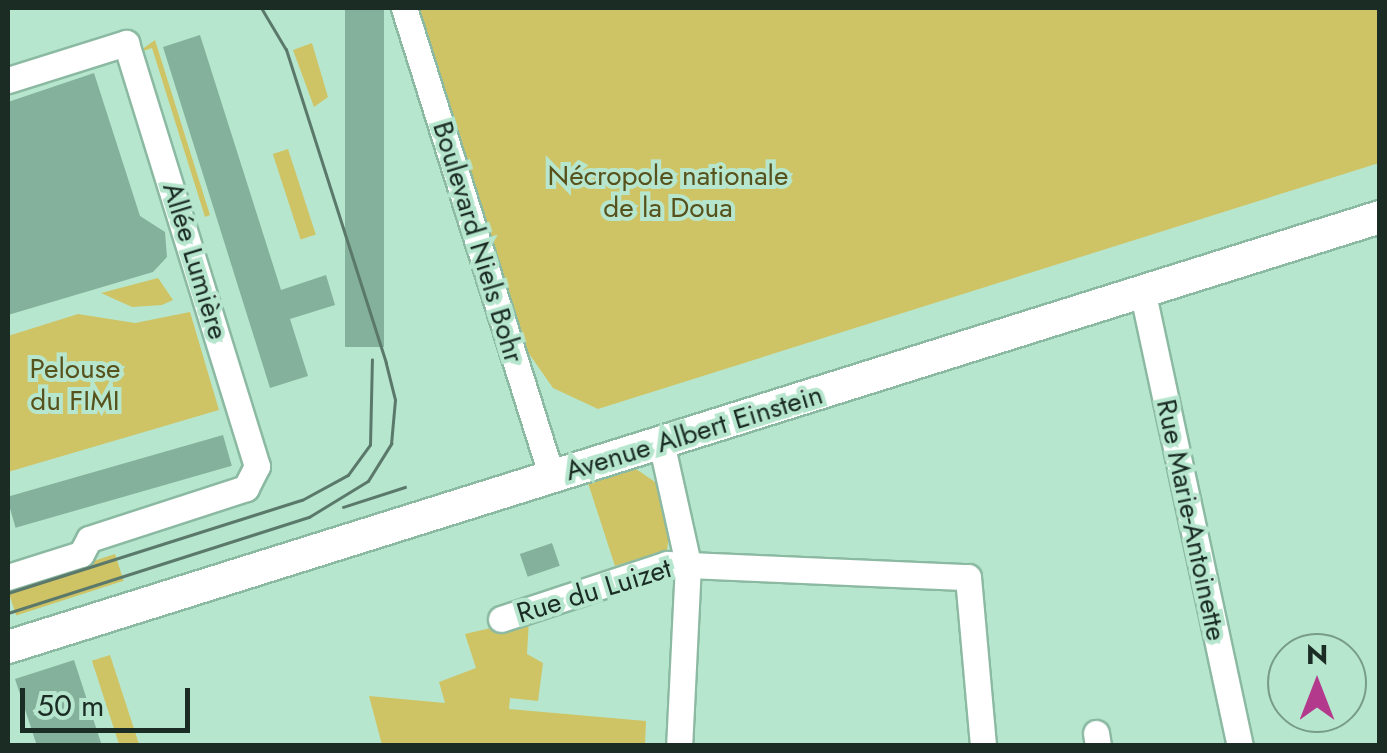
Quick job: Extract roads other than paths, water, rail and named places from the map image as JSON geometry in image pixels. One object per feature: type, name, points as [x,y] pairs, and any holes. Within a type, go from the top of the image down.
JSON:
[{"type":"street","name":"Boulevard Niels Bohr","points":[[404,8],[552,476]]},
{"type":"street","name":"Allée Lumière","points":[[8,80],[126,43],[256,480],[89,539],[81,554],[8,577]]},
{"type":"street","name":"Avenue Albert Einstein","points":[[8,648],[1380,217]]},
{"type":"street","name":"Rue Marie-Antoinette","points":[[1143,294],[1240,746]]},
{"type":"street","name":"Rue du Luizet","points":[[661,442],[688,564],[680,733]]},
{"type":"street","name":"Rue du Luizet","points":[[501,619],[688,564]]},
{"type":"street","points":[[688,564],[968,577],[984,746]]},
{"type":"tram line","points":[[8,613],[309,517],[368,481],[391,444],[395,400],[386,363],[286,50],[261,8]]},
{"type":"tram line","points":[[8,593],[302,500],[348,475],[370,445],[372,360]]},
{"type":"tram line","points":[[343,507],[405,487]]},
{"type":"park label","name":"Nécropole nationale de la Doua","points":[[668,192]]},
{"type":"park label","name":"Pelouse du FIMI","points":[[75,385]]}]
